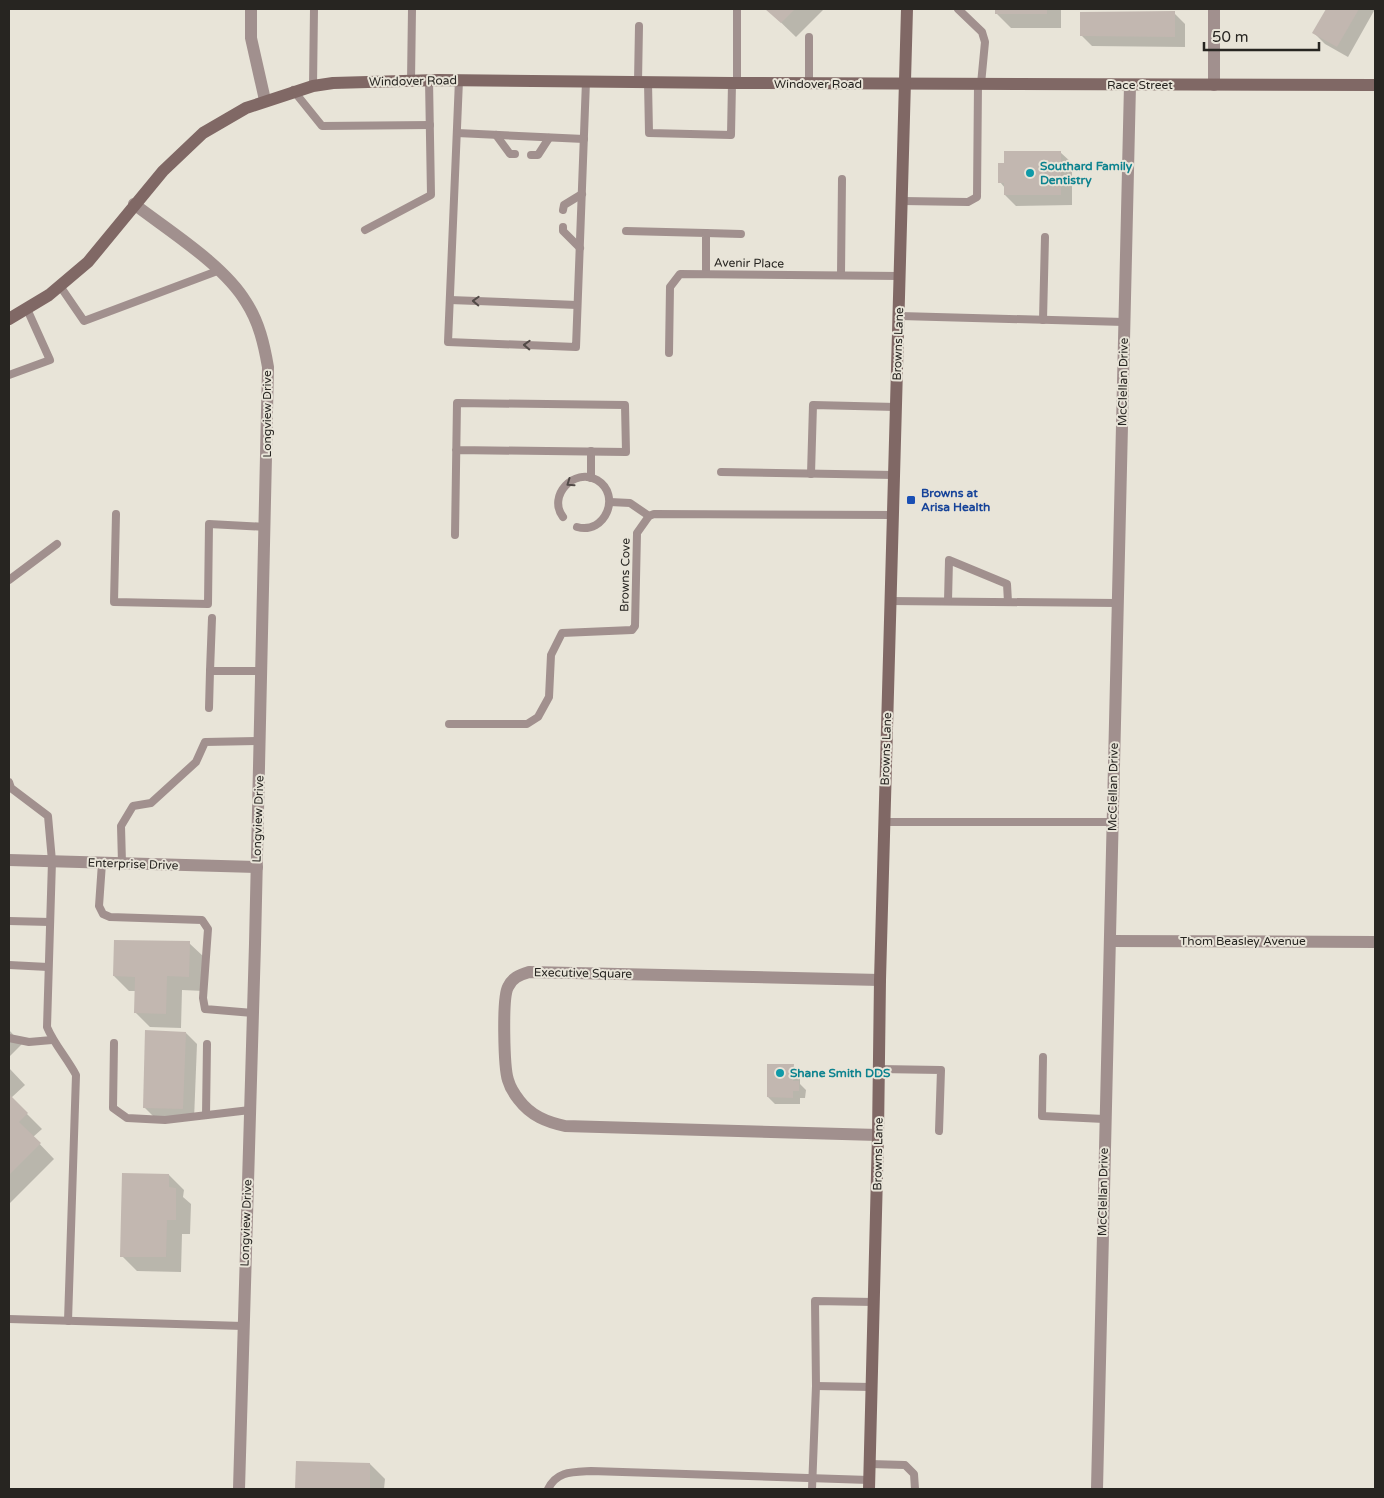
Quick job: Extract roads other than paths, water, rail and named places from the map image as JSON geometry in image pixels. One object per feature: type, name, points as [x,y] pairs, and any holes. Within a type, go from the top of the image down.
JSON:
[{"type":"street","points":[[251,9],[251,38],[265,100]]},
{"type":"street","name":"Browns Lane","points":[[869,1485],[884,822],[900,316],[907,9]]},
{"type":"street","points":[[1214,9],[1214,85]]},
{"type":"street","name":"Windover Road","points":[[9,319],[28,309],[60,286],[88,262],[103,247],[134,204],[163,170],[203,134],[246,108],[293,90],[312,86],[411,80],[905,84]]},
{"type":"street","name":"Race Street","points":[[905,84],[1375,85]]},
{"type":"street","name":"McClellan Drive","points":[[1097,1489],[1104,1119],[1130,85]]},
{"type":"street","name":"Longview Drive","points":[[134,204],[220,270],[246,300],[255,318],[266,351],[268,367],[266,527],[239,1489]]},
{"type":"street","name":"Enterprise Drive","points":[[9,860],[257,867]]},
{"type":"street","name":"Thom Beasley Avenue","points":[[1110,940],[1375,942]]},
{"type":"street","name":"Executive Square","points":[[878,1135],[565,1126],[545,1121],[521,1102],[508,1081],[505,1060],[505,1028],[508,986],[514,978],[529,972],[880,980]]},
{"type":"lane","points":[[312,86],[314,9]]},
{"type":"lane","points":[[411,80],[412,9]]},
{"type":"lane","points":[[639,26],[649,134],[731,135],[737,9]]},
{"type":"lane","points":[[903,201],[968,202],[977,197],[979,84],[984,42],[982,32],[958,9]]},
{"type":"lane","points":[[810,36],[810,84]]},
{"type":"lane","points":[[365,230],[431,195],[429,80]]},
{"type":"lane","points":[[459,80],[448,342],[576,346],[586,81]]},
{"type":"lane","points":[[293,90],[322,126],[430,125]]},
{"type":"lane","points":[[457,133],[584,139]]},
{"type":"lane","points":[[496,135],[510,154],[515,154]]},
{"type":"lane","points":[[531,155],[538,155],[549,138]]},
{"type":"lane","points":[[841,275],[842,179]]},
{"type":"lane","points":[[563,210],[564,205],[582,194]]},
{"type":"lane","points":[[563,227],[563,232],[580,248]]},
{"type":"lane","points":[[626,231],[741,234]]},
{"type":"lane","points":[[706,233],[706,273]]},
{"type":"lane","points":[[1043,320],[1045,237]]},
{"type":"lane","points":[[60,286],[84,321],[220,270]]},
{"type":"lane","name":"Avenir Place","points":[[669,353],[672,282],[680,274],[901,276]]},
{"type":"lane","points":[[450,300],[577,305]]},
{"type":"lane","points":[[9,375],[50,360],[28,309]]},
{"type":"lane","points":[[900,316],[1124,322]]},
{"type":"lane","points":[[455,535],[456,450],[457,403],[625,405],[626,452],[456,450]]},
{"type":"lane","points":[[811,474],[813,405],[896,407]]},
{"type":"lane","points":[[591,452],[591,478]]},
{"type":"lane","points":[[721,472],[894,475]]},
{"type":"lane","points":[[563,517],[558,505],[562,489],[575,478],[591,478],[604,487],[610,502],[604,518],[598,524],[590,527],[577,527]]},
{"type":"lane","points":[[610,502],[630,503],[649,516],[654,514],[893,515]]},
{"type":"lane","points":[[116,514],[114,602],[208,604],[209,524],[266,527]]},
{"type":"lane","name":"Browns Cove","points":[[449,724],[527,724],[538,717],[549,696],[551,654],[562,633],[632,630],[635,626],[637,532],[649,516]]},
{"type":"lane","points":[[9,580],[57,544]]},
{"type":"lane","points":[[948,601],[949,560],[1007,584],[1008,602]]},
{"type":"lane","points":[[890,601],[1118,603]]},
{"type":"lane","points":[[209,708],[212,618]]},
{"type":"lane","points":[[210,671],[262,671]]},
{"type":"lane","points":[[122,863],[121,826],[132,806],[151,803],[158,797],[196,762],[205,742],[260,740]]},
{"type":"lane","points":[[9,782],[12,788],[48,816],[52,861],[47,1027],[52,1040],[66,1056],[76,1075],[68,1321]]},
{"type":"lane","points":[[884,822],[1112,822]]},
{"type":"lane","points":[[102,862],[99,906],[103,914],[110,917],[202,920],[208,929],[203,998],[205,1009],[253,1013]]},
{"type":"lane","points":[[9,921],[50,922]]},
{"type":"lane","points":[[9,965],[48,967]]},
{"type":"lane","points":[[9,1038],[29,1042],[52,1040]]},
{"type":"lane","points":[[114,1043],[113,1108],[127,1118],[165,1120],[250,1110]]},
{"type":"lane","points":[[206,1114],[207,1044]]},
{"type":"lane","points":[[1043,1057],[1042,1116],[1104,1119]]},
{"type":"lane","points":[[879,1069],[941,1070],[939,1131]]},
{"type":"lane","points":[[812,1489],[816,1386],[815,1301],[874,1302]]},
{"type":"lane","points":[[9,1319],[243,1326]]},
{"type":"lane","points":[[816,1386],[872,1388]]},
{"type":"lane","points":[[870,1464],[905,1465],[914,1474],[915,1489]]},
{"type":"lane","points":[[548,1489],[553,1479],[564,1472],[813,1477],[869,1485]]},
{"type":"place","name":"Southard Family Dentistry","points":[[1030,173]]},
{"type":"place","name":"Browns at Arisa Health","points":[[911,500]]},
{"type":"place","name":"Shane Smith DDS","points":[[780,1073]]}]
